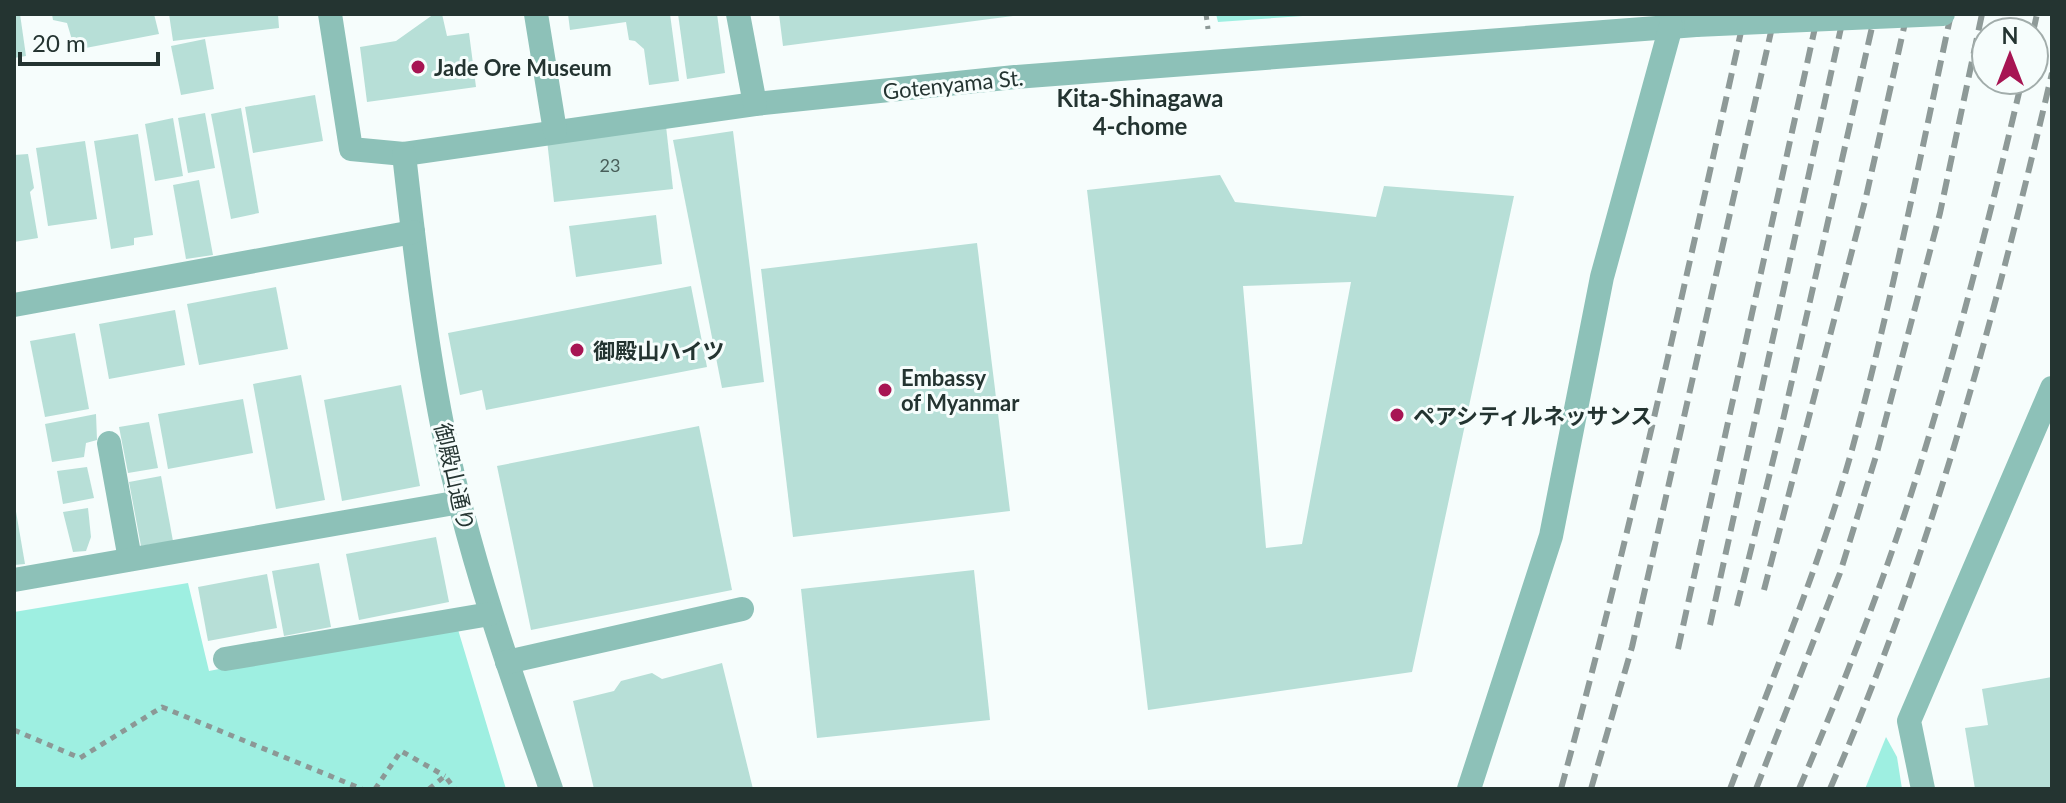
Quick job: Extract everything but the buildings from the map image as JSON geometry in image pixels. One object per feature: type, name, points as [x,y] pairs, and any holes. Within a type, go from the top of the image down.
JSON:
[{"type":"street","name":"Gotenyama St.","points":[[330,14],[351,149],[404,154],[755,104],[1015,77],[1671,26],[1943,14]]},
{"type":"street","points":[[536,14],[555,131]]},
{"type":"street","points":[[738,14],[755,104]]},
{"type":"street","points":[[1469,789],[1551,536],[1602,277],[1671,26]]},
{"type":"street","name":"御殿山通り","points":[[404,154],[424,329],[460,502],[490,614],[551,789]]},
{"type":"street","points":[[14,305],[413,232]]},
{"type":"street","points":[[1923,789],[1909,721],[2052,388]]},
{"type":"street","points":[[109,443],[130,559]]},
{"type":"street","points":[[14,580],[460,502]]},
{"type":"street","points":[[507,662],[742,609]]},
{"type":"street","points":[[225,659],[490,614]]},
{"type":"path","points":[[14,730],[80,758],[162,707],[362,789]]},
{"type":"path","points":[[375,789],[401,751],[445,776],[455,789]]},
{"type":"path","points":[[429,789],[445,776]]},
{"type":"green space","points":[[1216,14],[1332,14],[1218,22]]},
{"type":"green space","points":[[188,583],[209,671],[456,623],[506,789],[14,789],[14,612]]},
{"type":"green space","points":[[1886,737],[1897,757],[1902,789],[1865,789]]},
{"type":"railway","points":[[1561,789],[1635,500],[1745,14]]},
{"type":"railway","points":[[1591,789],[1632,647],[1775,14]]},
{"type":"railway","points":[[1678,649],[1818,14]]},
{"type":"railway","points":[[1710,625],[1844,14]]},
{"type":"railway","points":[[1737,606],[1783,420],[1875,14]]},
{"type":"railway","points":[[1764,590],[1866,197],[1907,14]]},
{"type":"railway","points":[[1730,789],[1811,576],[1853,446],[1893,285],[1951,14]]},
{"type":"railway","points":[[1756,789],[1840,573],[1876,456],[1940,213],[1982,14]]},
{"type":"railway","points":[[1830,789],[1899,614],[1957,436],[2007,255],[2052,73]]},
{"type":"railway","points":[[1799,789],[1863,632],[1918,472],[1947,375],[2018,96]]},
{"type":"place","name":"Jade Ore Museum","points":[[418,67]]},
{"type":"place","name":"御殿山ハイツ","points":[[577,350]]},
{"type":"place","name":"Embassy of Myanmar","points":[[885,390]]},
{"type":"place","name":"ペアシティルネッサンス","points":[[1397,415]]},
{"type":"district","name":"Kita-Shinagawa 4-chome","points":[[1140,111]]}]
